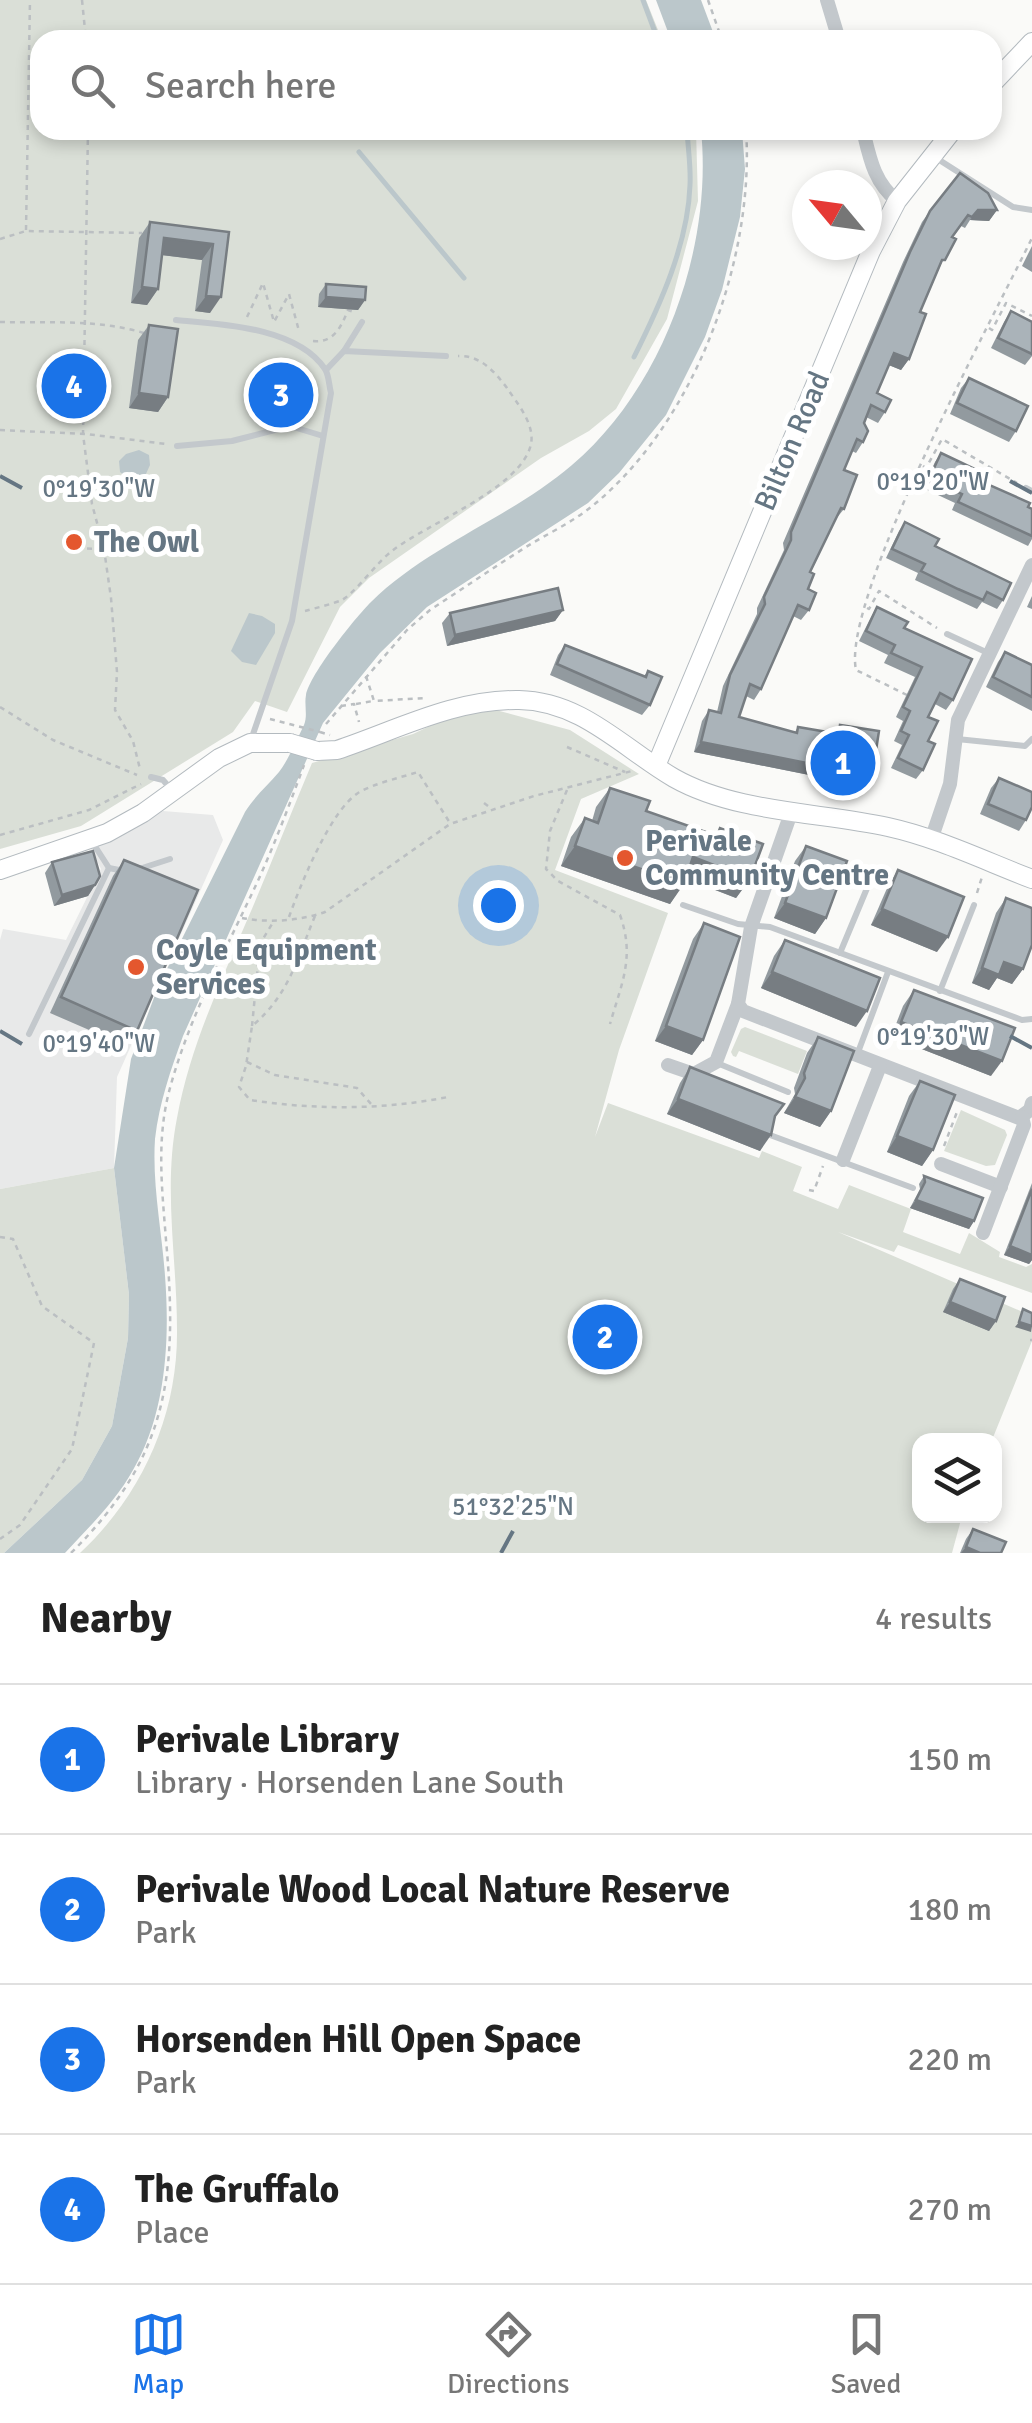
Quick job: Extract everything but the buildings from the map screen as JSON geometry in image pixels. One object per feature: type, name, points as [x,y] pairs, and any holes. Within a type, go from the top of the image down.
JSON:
[{"type":"street","points":[[827,0],[836,30]]},
{"type":"street","points":[[1002,74],[1032,42]]},
{"type":"street","points":[[866,140],[875,176],[897,202]]},
{"type":"street","name":"Bilton Road","points":[[656,766],[871,251],[897,202],[945,140]]},
{"type":"street","points":[[931,840],[950,784],[958,720],[1032,564]]},
{"type":"street","points":[[0,870],[91,839],[143,813],[219,758],[250,743],[290,743],[311,757],[443,710],[522,700],[545,703],[582,717],[695,788],[790,813],[871,824],[931,840],[1032,879]]},
{"type":"street","points":[[668,1065],[694,1074],[716,1062],[738,1004],[750,927],[790,813]]},
{"type":"street","points":[[738,1004],[743,1011],[880,1066],[1022,1118]]},
{"type":"street","points":[[843,1160],[880,1066]]},
{"type":"street","points":[[983,1233],[1024,1125],[1022,1118],[1032,1103]]},
{"type":"street","points":[[941,1164],[1001,1186]]},
{"type":"lane","points":[[932,156],[1014,206],[1032,210]]},
{"type":"lane","points":[[176,320],[242,328],[294,342],[326,370],[331,392],[294,614],[250,743]]},
{"type":"lane","points":[[326,370],[362,322]]},
{"type":"lane","points":[[344,351],[446,356]]},
{"type":"lane","points":[[177,446],[232,442],[290,426],[323,436]]},
{"type":"lane","points":[[947,634],[989,654]]},
{"type":"lane","points":[[955,739],[1025,746],[1032,739]]},
{"type":"lane","points":[[151,778],[167,782],[172,790]]},
{"type":"lane","points":[[91,839],[109,868],[128,872],[170,859]]},
{"type":"lane","points":[[29,1034],[109,868]]},
{"type":"lane","points":[[840,953],[875,868]]},
{"type":"lane","points":[[683,905],[750,927],[770,927],[1022,1020],[1032,1019]]},
{"type":"lane","points":[[940,990],[974,905]]},
{"type":"lane","points":[[856,1056],[888,972]]},
{"type":"lane","points":[[716,1062],[788,1092]]},
{"type":"lane","points":[[770,1135],[913,1188]]},
{"type":"path","points":[[26,231],[30,0]]},
{"type":"path","points":[[82,0],[85,30]]},
{"type":"path","points":[[708,0],[718,30]]},
{"type":"path","points":[[88,140],[83,434],[92,504],[104,549],[117,672],[116,712],[134,741],[140,770],[151,778]]},
{"type":"path","points":[[326,724],[406,630],[430,610],[591,507],[621,478],[669,418],[718,314],[738,250],[749,169],[747,140]]},
{"type":"path","points":[[0,239],[26,231],[150,234]]},
{"type":"path","points":[[907,695],[856,670],[853,654],[876,569],[1032,238]]},
{"type":"path","points":[[242,328],[263,283],[274,322],[289,294],[297,329],[306,338],[323,342],[330,338],[348,310],[355,310],[362,322]]},
{"type":"path","points":[[988,328],[992,330],[1006,303],[1032,316]]},
{"type":"path","points":[[0,322],[123,326],[159,334]]},
{"type":"path","points":[[294,614],[341,600],[393,550],[492,488],[525,459],[531,445],[530,426],[500,379],[471,356],[446,356]]},
{"type":"path","points":[[71,388],[83,390]]},
{"type":"path","points":[[0,430],[83,434],[177,446]]},
{"type":"path","points":[[922,466],[926,468],[942,440],[1029,490]]},
{"type":"path","points":[[67,548],[104,549]]},
{"type":"path","points":[[866,607],[870,609],[880,591],[947,634]]},
{"type":"path","points":[[366,675],[374,701]]},
{"type":"path","points":[[340,706],[439,697]]},
{"type":"path","points":[[354,704],[358,721]]},
{"type":"path","points":[[0,706],[52,740],[151,778]]},
{"type":"path","points":[[265,718],[330,735]]},
{"type":"path","points":[[567,747],[626,773]]},
{"type":"path","points":[[70,1553],[105,1518],[138,1472],[156,1425],[167,1379],[171,1317],[160,1158],[170,1089],[189,1032],[311,757]]},
{"type":"path","points":[[241,918],[272,922],[316,915],[450,824],[656,766]]},
{"type":"path","points":[[289,918],[308,868],[344,804],[359,792],[418,772],[450,824]]},
{"type":"path","points":[[0,836],[90,810],[151,778]]},
{"type":"path","points":[[567,788],[550,831],[546,869],[558,881],[620,915],[629,940],[627,965],[610,1024]]},
{"type":"path","points":[[484,803],[494,810]]},
{"type":"path","points":[[974,905],[987,861]]},
{"type":"path","points":[[252,1026],[265,1016],[290,983],[316,915]]},
{"type":"path","points":[[272,922],[260,944],[247,1062],[238,1087],[250,1100],[289,1106],[373,1106],[448,1098]]},
{"type":"path","points":[[247,1062],[275,1075],[357,1088],[373,1106]]},
{"type":"path","points":[[944,1146],[963,1097]]},
{"type":"path","points":[[810,1190],[814,1191],[828,1155]]},
{"type":"path","points":[[0,1237],[12,1240],[42,1306],[94,1343],[72,1449],[20,1524],[0,1538]]},
{"type":"shaded area","points":[[0,0],[646,0],[658,30],[30,30],[30,140],[696,140],[698,201],[667,319],[616,409],[369,578],[340,607],[287,712],[255,701],[233,732],[81,826],[0,849]]},
{"type":"shaded area","points":[[656,0],[701,0],[712,30],[667,30]]},
{"type":"shaded area","points":[[701,140],[743,140],[745,169],[740,217],[722,290],[705,337],[666,415],[619,473],[588,503],[427,607],[380,653],[323,723],[183,1036],[162,1099],[154,1156],[167,1325],[163,1376],[153,1425],[119,1492],[65,1553],[4,1553],[82,1480],[112,1426],[128,1338],[129,1295],[114,1168],[131,1059],[158,987],[245,812],[289,755],[305,721],[309,686],[324,661],[371,602],[418,564],[548,484],[604,433],[632,397],[675,313],[699,221]]},
{"type":"shaded area","points":[[139,450],[149,455],[150,465],[145,476],[130,480],[120,472],[119,461]]},
{"type":"shaded area","points":[[249,613],[275,624],[275,633],[256,665],[242,662],[231,651]]},
{"type":"shaded area","points":[[492,709],[570,730],[639,774],[581,799],[555,870],[668,913],[619,1050],[595,1137],[608,1103],[759,1158],[762,1151],[802,1167],[793,1191],[838,1209],[849,1185],[911,1209],[903,1232],[960,1254],[969,1233],[1000,1252],[999,1257],[1026,1267],[1032,1264],[1032,1293],[898,1245],[894,1252],[838,1232],[1032,1316],[1032,1341],[995,1433],[912,1433],[912,1523],[960,1523],[952,1553],[80,1553],[121,1506],[152,1452],[163,1423],[176,1362],[171,1171],[177,1118],[207,1016],[312,763],[413,734],[447,718]]},
{"type":"shaded area","points":[[163,811],[213,815],[223,840],[117,1077],[114,1168],[0,1189],[3,929],[66,940],[101,869],[91,849]]},
{"type":"shaded area","points":[[745,1027],[807,1051],[798,1074],[739,1051],[733,1056],[731,1052]]},
{"type":"shaded area","points":[[961,1110],[1005,1130],[1007,1135],[995,1165],[986,1166],[944,1151]]},
{"type":"shaded area","points":[[114,1168],[129,1295],[128,1338],[112,1426],[82,1480],[0,1553],[0,1189]]},
{"type":"waterway","points":[[643,0],[654,30]]},
{"type":"waterway","points":[[634,357],[663,295],[684,229],[690,185],[688,140]]},
{"type":"waterway","points":[[359,152],[464,278]]},
{"type":"place","name":"The Gruffalo","points":[[74,386]]},
{"type":"place","name":"Horsenden Hill Open Space","points":[[281,395]]},
{"type":"place","name":"The Owl","points":[[74,542]]},
{"type":"place","name":"Perivale Library","points":[[843,763]]},
{"type":"place","name":"Perivale Community Centre","points":[[625,858]]},
{"type":"place","name":"Coyle Equipment Services","points":[[136,967]]},
{"type":"place","name":"Perivale Wood Local Nature Reserve","points":[[605,1337]]}]
